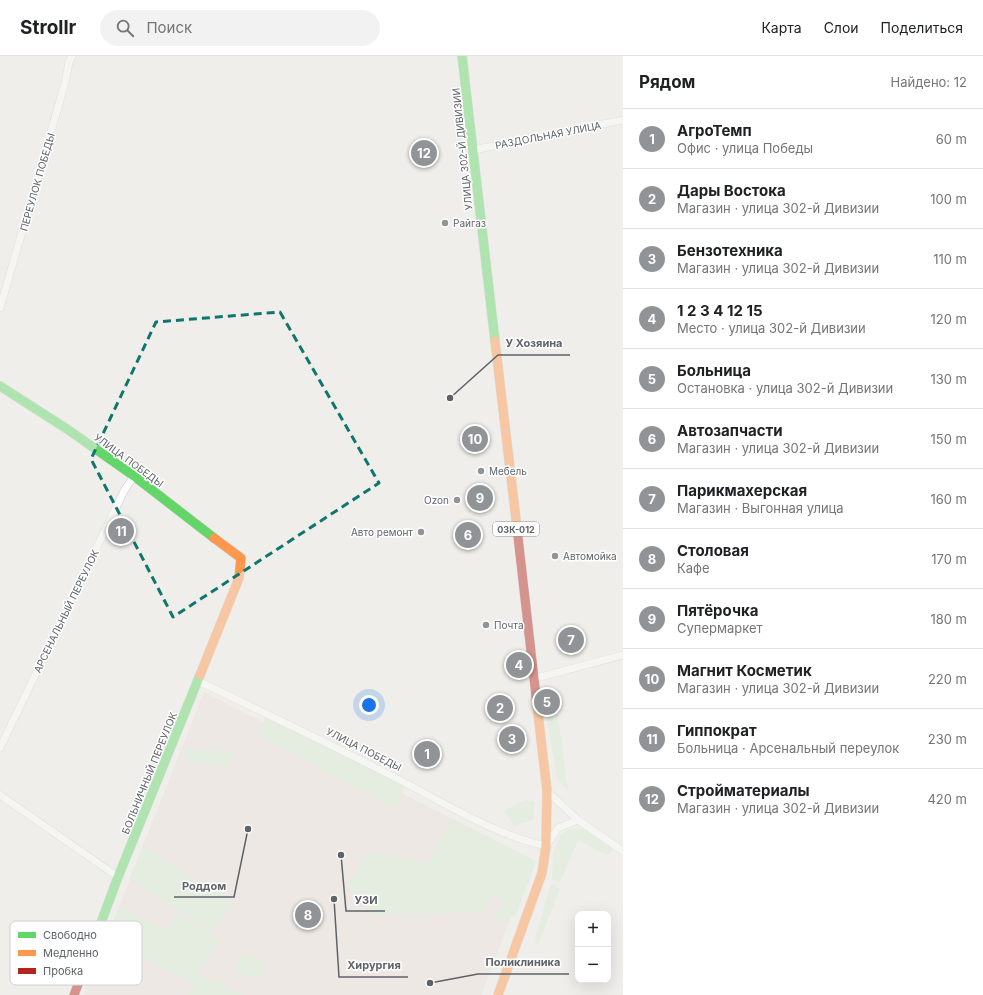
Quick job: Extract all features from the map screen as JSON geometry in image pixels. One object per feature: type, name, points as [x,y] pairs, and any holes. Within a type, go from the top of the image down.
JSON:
[{"type":"main road","name":"УЛИЦА 302-Й ДИВИЗИИ","points":[[462,56],[547,791],[546,846],[542,873],[498,995]]},
{"type":"main road","name":"УЛИЦА ПОБЕДЫ","points":[[0,386],[67,428],[134,476],[241,558]]},
{"type":"main road","name":"БОЛЬНИЧНЫЙ ПЕРЕУЛОК","points":[[102,921],[239,578],[241,558]]},
{"type":"main road","name":"БОЛЬНИЧНЫЙ ПЕРЕУЛОК","points":[[74,995],[78,985]]},
{"type":"street","name":"ПЕРЕУЛОК ПОБЕДЫ","points":[[0,308],[65,83],[69,62],[72,56]]},
{"type":"street","name":"РАЗДОЛЬНАЯ УЛИЦА","points":[[473,150],[623,120]]},
{"type":"street","name":"АРСЕНАЛЬНЫЙ ПЕРЕУЛОК","points":[[0,748],[124,491],[134,476]]},
{"type":"street","points":[[534,679],[623,655]]},
{"type":"street","name":"УЛИЦА ПОБЕДЫ","points":[[198,681],[316,737],[494,829],[529,842],[546,846]]},
{"type":"street","points":[[547,791],[578,820],[623,851]]},
{"type":"street","points":[[0,795],[118,877]]},
{"type":"street","points":[[546,846],[558,828],[578,820]]},
{"type":"highlighted area","points":[[280,312],[379,483],[173,617],[91,459],[156,322]]},
{"type":"shaded area","points":[[204,692],[533,860],[481,995],[84,995],[88,985],[142,985],[142,921],[113,921]]},
{"type":"green space","points":[[557,711],[568,790],[557,778],[546,713]]},
{"type":"green space","points":[[266,717],[406,782],[395,809],[259,736]]},
{"type":"green space","points":[[178,747],[225,751],[238,754],[225,767],[189,763]]},
{"type":"green space","points":[[524,800],[534,801],[534,819],[514,826],[504,811]]},
{"type":"green space","points":[[451,818],[536,861],[516,915],[499,921],[494,920],[503,901],[492,895],[484,912],[377,915],[347,885],[368,852],[429,862]]},
{"type":"green space","points":[[571,828],[587,830],[613,848],[608,856],[578,840],[560,882],[552,880],[553,854],[561,834]]},
{"type":"green space","points":[[143,846],[234,902],[212,931],[129,880]]},
{"type":"green space","points":[[551,884],[560,888],[538,945],[535,939]]},
{"type":"green space","points":[[120,905],[165,931],[175,913],[220,939],[198,975],[244,995],[188,995],[193,984],[142,959],[142,921],[113,921]]},
{"type":"green space","points":[[243,952],[268,963],[259,981],[235,970]]},
{"type":"traffic: fast","points":[[462,56],[495,341]]},
{"type":"traffic: fast","points":[[0,386],[67,429],[134,476],[214,538]]},
{"type":"traffic: fast","points":[[102,921],[200,675]]},
{"type":"traffic: slow","points":[[495,341],[517,528]]},
{"type":"traffic: slow","points":[[200,675],[239,578],[241,558],[214,538]]},
{"type":"traffic: slow","points":[[498,995],[542,873],[546,846],[547,791],[537,705]]},
{"type":"traffic: jam","points":[[517,528],[537,705]]},
{"type":"traffic: jam","points":[[74,995],[78,985]]},
{"type":"place","name":"Стройматериалы","points":[[424,153]]},
{"type":"place","name":"Райгаз","points":[[445,223]]},
{"type":"place","name":"У Хозяина","points":[[450,398]]},
{"type":"place","name":"Магнит Косметик","points":[[475,439]]},
{"type":"place","name":"Мебель","points":[[481,471]]},
{"type":"place","name":"Пятёрочка","points":[[480,498]]},
{"type":"place","name":"Ozon","points":[[457,500]]},
{"type":"place","name":"Гиппократ","points":[[121,531]]},
{"type":"place","name":"Авто ремонт","points":[[421,532]]},
{"type":"place","name":"Автозапчасти","points":[[468,535]]},
{"type":"place","name":"Автомойка","points":[[555,556]]},
{"type":"place","name":"Почта","points":[[486,625]]},
{"type":"place","name":"Парикмахерская","points":[[571,640]]},
{"type":"place","name":"1 2 3 4 12 15","points":[[519,665]]},
{"type":"place","name":"Больница","points":[[547,702]]},
{"type":"place","name":"Дары Востока","points":[[500,708]]},
{"type":"place","name":"Бензотехника","points":[[512,739]]},
{"type":"place","name":"АгроТемп","points":[[427,754]]},
{"type":"place","name":"Роддом","points":[[248,829]]},
{"type":"place","name":"УЗИ","points":[[341,855]]},
{"type":"place","name":"Хирургия","points":[[334,899]]},
{"type":"place","name":"Столовая","points":[[308,915]]},
{"type":"place","name":"Поликлиника","points":[[430,983]]}]
